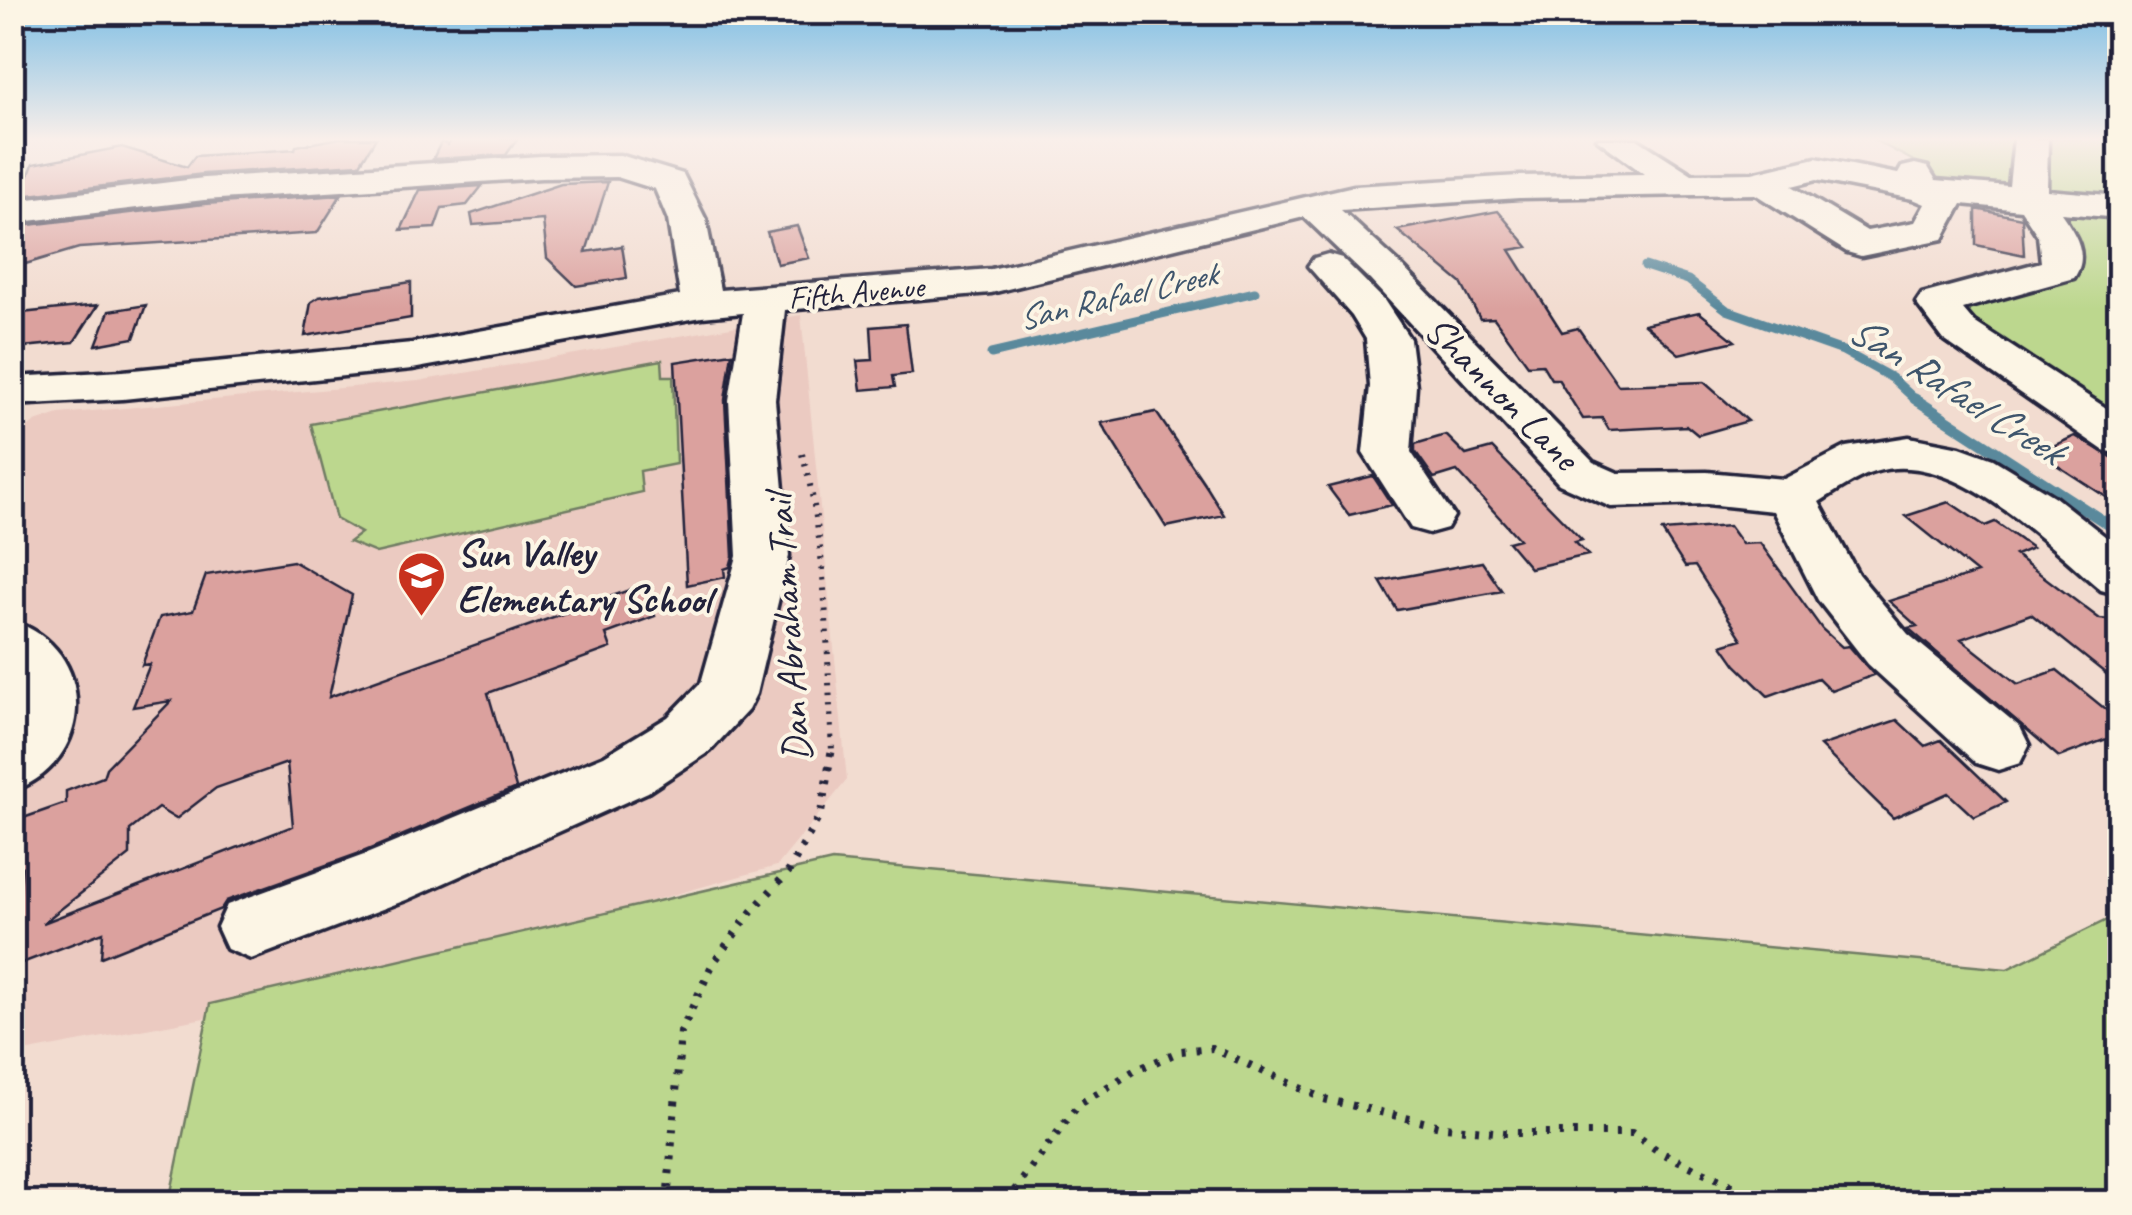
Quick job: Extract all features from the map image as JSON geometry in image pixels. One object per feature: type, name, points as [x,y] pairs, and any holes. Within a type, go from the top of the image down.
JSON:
[{"type":"street","points":[[12,212],[142,196]]},
{"type":"street","points":[[676,196],[687,220],[702,304]]},
{"type":"street","name":"Fifth Avenue","points":[[14,395],[412,356],[702,304],[991,282],[1294,209],[1375,196]]},
{"type":"street","points":[[1782,196],[1861,244],[1930,230],[1946,200],[1936,196]]},
{"type":"street","points":[[1977,196],[2120,206]]},
{"type":"street","points":[[2033,196],[2051,222],[2064,255],[2060,269],[1937,303],[1959,332],[2120,440]]},
{"type":"street","points":[[1294,209],[1388,339],[1393,386],[1387,453],[1429,516]]},
{"type":"street","name":"Shannon Lane","points":[[1294,209],[1384,271],[1440,333],[1526,416],[1576,473],[1611,490],[1708,488],[1791,496]]},
{"type":"street","points":[[252,927],[400,871],[626,774],[689,734],[727,694],[763,556],[752,400],[764,326],[764,299]]},
{"type":"street","points":[[1998,745],[1888,649],[1837,586],[1791,496],[1869,456],[1898,452],[1964,464],[2009,491],[2120,576]]},
{"type":"street","points":[[12,642],[25,647],[44,678],[48,718],[34,746],[12,766]]},
{"type":"path","name":"Dan Abraham Trail","points":[[667,1202],[681,1032],[713,962],[789,871],[820,813],[832,758],[827,646],[810,481],[797,437]]},
{"type":"path","points":[[1006,1202],[1078,1105],[1134,1071],[1181,1051],[1212,1048],[1324,1098],[1445,1127],[1504,1133],[1632,1133],[1660,1152],[1728,1184],[1744,1202]]},
{"type":"shaded area","name":"Sun Valley Elementary School","points":[[801,315],[847,780],[777,866],[529,935],[523,958],[13,1054],[12,455],[24,431],[35,422],[59,414],[418,381]]},
{"type":"green space","points":[[1979,196],[2119,196],[2119,429],[2043,380],[1955,306],[2072,276],[2064,223]]},
{"type":"green space","points":[[662,360],[663,376],[673,376],[676,464],[640,471],[642,492],[376,553],[349,542],[361,533],[336,519],[311,424]]},
{"type":"green space","points":[[832,861],[2007,969],[2119,914],[2119,1202],[169,1202],[210,1004]]},
{"type":"building","points":[[341,196],[317,233],[79,248],[12,268],[12,227],[204,204]]},
{"type":"building","points":[[417,196],[474,196],[467,205],[442,208],[435,228],[401,230]]},
{"type":"building","points":[[526,196],[604,196],[586,252],[622,246],[627,278],[576,286],[547,258],[543,220],[473,225],[471,214]]},
{"type":"building","points":[[1976,209],[2022,218],[2024,255],[1976,245]]},
{"type":"building","points":[[1498,211],[1528,247],[1510,250],[1562,332],[1578,328],[1618,385],[1704,382],[1748,421],[1698,435],[1687,426],[1609,430],[1602,418],[1583,419],[1558,379],[1551,379],[1542,364],[1528,365],[1494,318],[1480,319],[1461,283],[1397,230]]},
{"type":"building","points":[[797,226],[809,258],[777,264],[767,232]]},
{"type":"building","points":[[411,282],[411,318],[305,336],[311,302],[319,297]]},
{"type":"building","points":[[98,305],[74,342],[12,348],[12,314]]},
{"type":"building","points":[[146,305],[134,338],[96,345],[109,311]]},
{"type":"building","points":[[1699,312],[1735,341],[1679,354],[1644,324]]},
{"type":"building","points":[[906,324],[912,374],[893,376],[895,387],[861,390],[857,361],[873,360],[871,327]]},
{"type":"building","points":[[732,353],[725,400],[733,556],[730,567],[724,569],[725,577],[687,585],[675,362]]},
{"type":"building","points":[[1156,412],[1224,515],[1166,527],[1101,423]]},
{"type":"building","points":[[1446,435],[1466,455],[1492,448],[1582,540],[1575,542],[1588,555],[1530,568],[1508,542],[1519,539],[1457,471],[1434,478],[1415,451],[1415,444]]},
{"type":"building","points":[[2075,436],[2120,462],[2120,506],[2038,453]]},
{"type":"building","points":[[1373,476],[1392,505],[1349,515],[1328,487]]},
{"type":"building","points":[[1949,502],[1985,526],[1995,522],[2032,548],[2015,555],[2100,619],[2120,621],[2120,685],[2031,614],[1961,639],[2018,684],[2057,670],[2120,721],[2120,734],[2059,757],[1908,628],[1917,626],[1889,601],[1977,573],[1906,516]]},
{"type":"building","points":[[1729,526],[1742,544],[1760,543],[1822,629],[1842,647],[1849,646],[1874,675],[1831,691],[1818,678],[1768,696],[1736,665],[1722,645],[1742,639],[1695,566],[1685,567],[1662,531]]},
{"type":"building","points":[[293,561],[352,595],[329,697],[643,585],[655,616],[606,634],[611,648],[488,693],[516,788],[363,852],[226,901],[221,909],[101,957],[103,932],[14,966],[22,867],[12,870],[12,822],[66,803],[66,791],[103,777],[106,768],[171,701],[133,707],[150,664],[142,665],[160,617],[193,611],[206,575]],"holes":[[[287,763],[293,826],[43,923],[130,855],[130,830],[158,808],[176,819],[216,788]]]},
{"type":"building","points":[[1482,562],[1502,591],[1397,610],[1380,581]]},
{"type":"building","points":[[1897,720],[1925,746],[1941,740],[2006,802],[1974,817],[1948,793],[1893,818],[1820,746]]},
{"type":"waterway","name":"San Rafael Creek","points":[[1645,266],[1688,280],[1727,310],[1843,351],[1892,378],[1918,402]]},
{"type":"waterway","name":"San Rafael Creek","points":[[991,354],[1255,292]]},
{"type":"waterway","name":"San Rafael Creek","points":[[1915,399],[2120,532]]},
{"type":"place","name":"Sun Valley Elementary School","points":[[422,618]]}]
